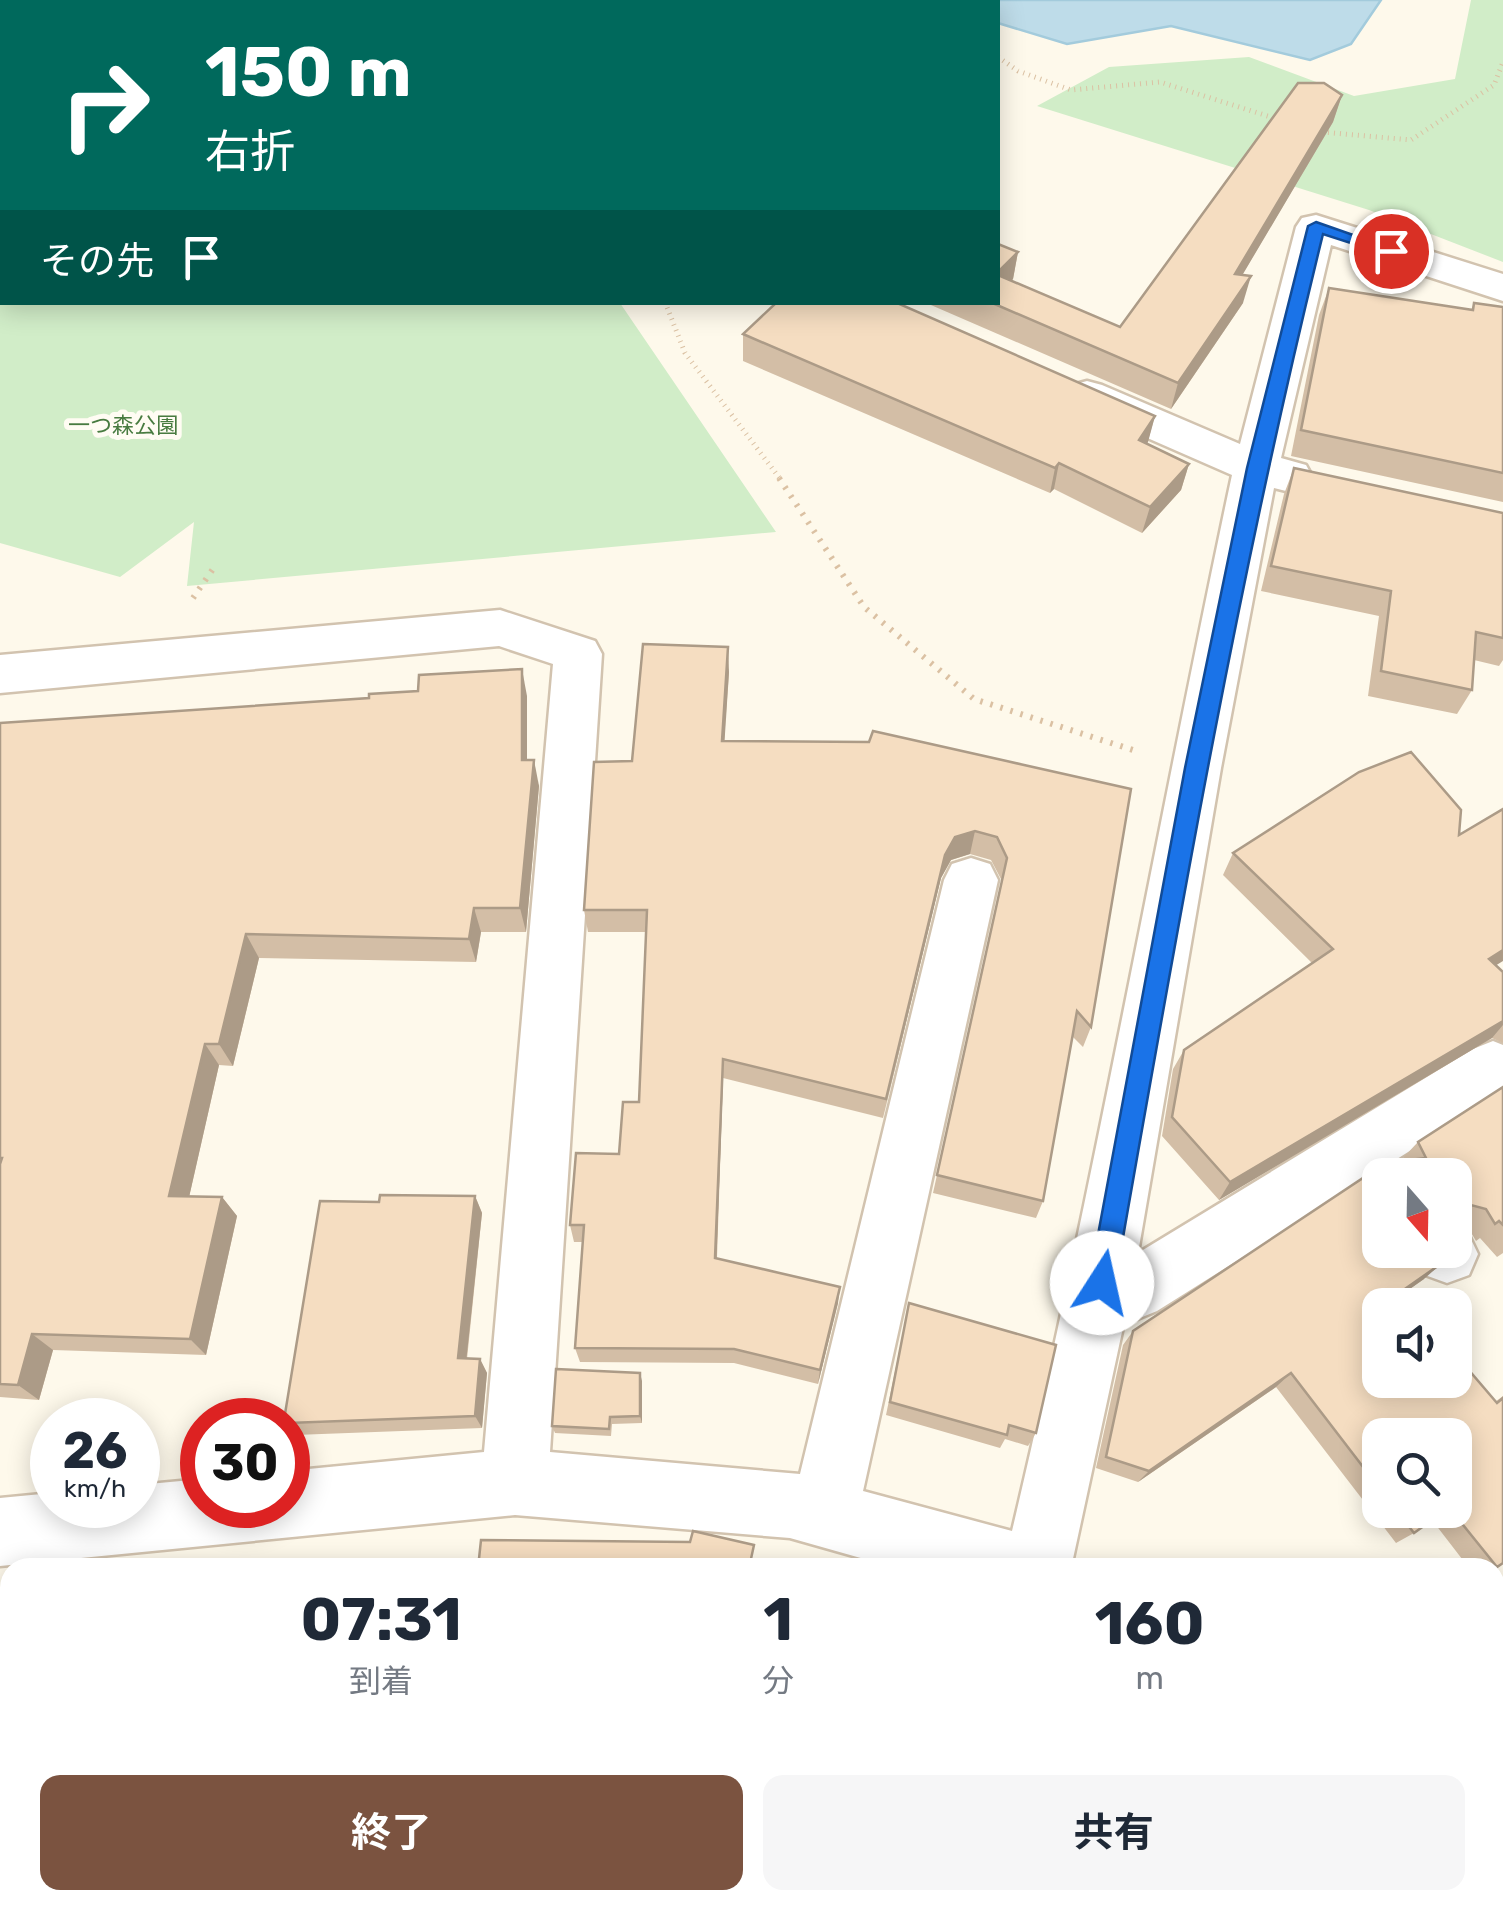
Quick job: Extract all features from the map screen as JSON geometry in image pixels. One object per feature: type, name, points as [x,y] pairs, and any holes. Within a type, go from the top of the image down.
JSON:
[{"type":"street","points":[[1040,1558],[1102,1283],[1196,768],[1256,468],[1316,226],[1503,288]]},
{"type":"street","points":[[1045,376],[1256,468],[1332,485]]},
{"type":"street","points":[[0,674],[500,628],[578,654],[515,1482]]},
{"type":"street","points":[[824,1515],[970,880]]},
{"type":"street","points":[[1380,1158],[1493,1067]]},
{"type":"street","points":[[1102,1283],[1135,1290],[1362,1171]]},
{"type":"street","points":[[310,1502],[515,1482],[790,1505],[985,1558]]},
{"type":"street","points":[[0,1532],[180,1515]]},
{"type":"path","points":[[1000,58],[1018,71],[1070,90],[1160,82],[1279,120]]},
{"type":"path","points":[[1313,131],[1412,140],[1494,85],[1503,62]]},
{"type":"path","points":[[666,305],[685,353],[782,480],[864,607],[974,699],[1074,735],[1196,768]]},
{"type":"green space","points":[[1471,0],[1503,0],[1503,262],[1369,210],[1037,106],[1109,67],[1249,57],[1354,96],[1455,79]]},
{"type":"green space","name":"一つ森公園","points":[[0,305],[621,305],[776,532],[187,586],[194,522],[120,577],[0,543]]},
{"type":"water","points":[[1000,0],[1381,0],[1351,44],[1310,60],[1171,26],[1067,44],[1000,24]]},
{"type":"building","points":[[1298,83],[1324,83],[1342,95],[1235,274],[1251,276],[1178,383],[997,305],[1000,305],[1000,276],[1120,327]]},
{"type":"building","points":[[1000,245],[1018,252],[1000,270]]},
{"type":"building","points":[[1329,288],[1473,310],[1474,303],[1503,307],[1503,473],[1301,430]]},
{"type":"building","points":[[774,305],[902,305],[1155,416],[1139,440],[1189,464],[1150,507],[1059,463],[1055,468],[743,334]]},
{"type":"building","points":[[1294,468],[1503,513],[1503,638],[1476,632],[1472,690],[1381,671],[1391,591],[1271,566]]},
{"type":"building","points":[[643,644],[728,647],[722,741],[869,742],[873,731],[1131,789],[1091,1027],[1077,1011],[1043,1201],[937,1175],[1007,858],[997,837],[975,831],[955,837],[945,855],[886,1099],[723,1059],[715,1258],[840,1287],[820,1370],[734,1349],[575,1348],[584,1225],[570,1225],[576,1153],[619,1154],[623,1102],[639,1102],[647,910],[584,910],[594,762],[632,761]]},
{"type":"building","points":[[522,669],[522,760],[534,760],[520,908],[474,908],[469,939],[246,934],[219,1044],[205,1044],[169,1196],[222,1197],[190,1339],[32,1334],[18,1385],[0,1384],[0,723],[369,698],[369,694],[418,691],[419,675]]},
{"type":"building","points":[[1411,752],[1461,810],[1459,835],[1503,809],[1503,950],[1489,959],[1503,972],[1503,1021],[1230,1182],[1172,1117],[1184,1050],[1333,949],[1233,853],[1359,772]]},
{"type":"building","points":[[1503,1087],[1503,1225],[1499,1221],[1495,1224],[1486,1209],[1472,1205],[1472,1158],[1426,1158],[1418,1142]]},
{"type":"building","points":[[1362,1179],[1362,1268],[1435,1268],[1406,1288],[1362,1288],[1362,1398],[1472,1398],[1472,1374],[1497,1403],[1503,1398],[1503,1558],[1490,1558],[1466,1528],[1472,1528],[1472,1418],[1362,1418],[1362,1466],[1291,1373],[1149,1471],[1106,1457],[1133,1331]]},
{"type":"building","points":[[380,1195],[475,1196],[458,1358],[480,1359],[475,1416],[310,1422],[310,1398],[288,1398],[320,1201],[379,1202]]},
{"type":"building","points":[[909,1303],[1056,1345],[1036,1433],[1009,1425],[1007,1435],[890,1402]]},
{"type":"building","points":[[556,1369],[640,1373],[640,1416],[610,1417],[609,1429],[552,1426]]},
{"type":"building","points":[[693,1531],[754,1545],[751,1558],[479,1558],[481,1540],[690,1542]]},
{"type":"route","points":[[1102,1283],[1196,768],[1256,468],[1316,226],[1391,251]]}]
